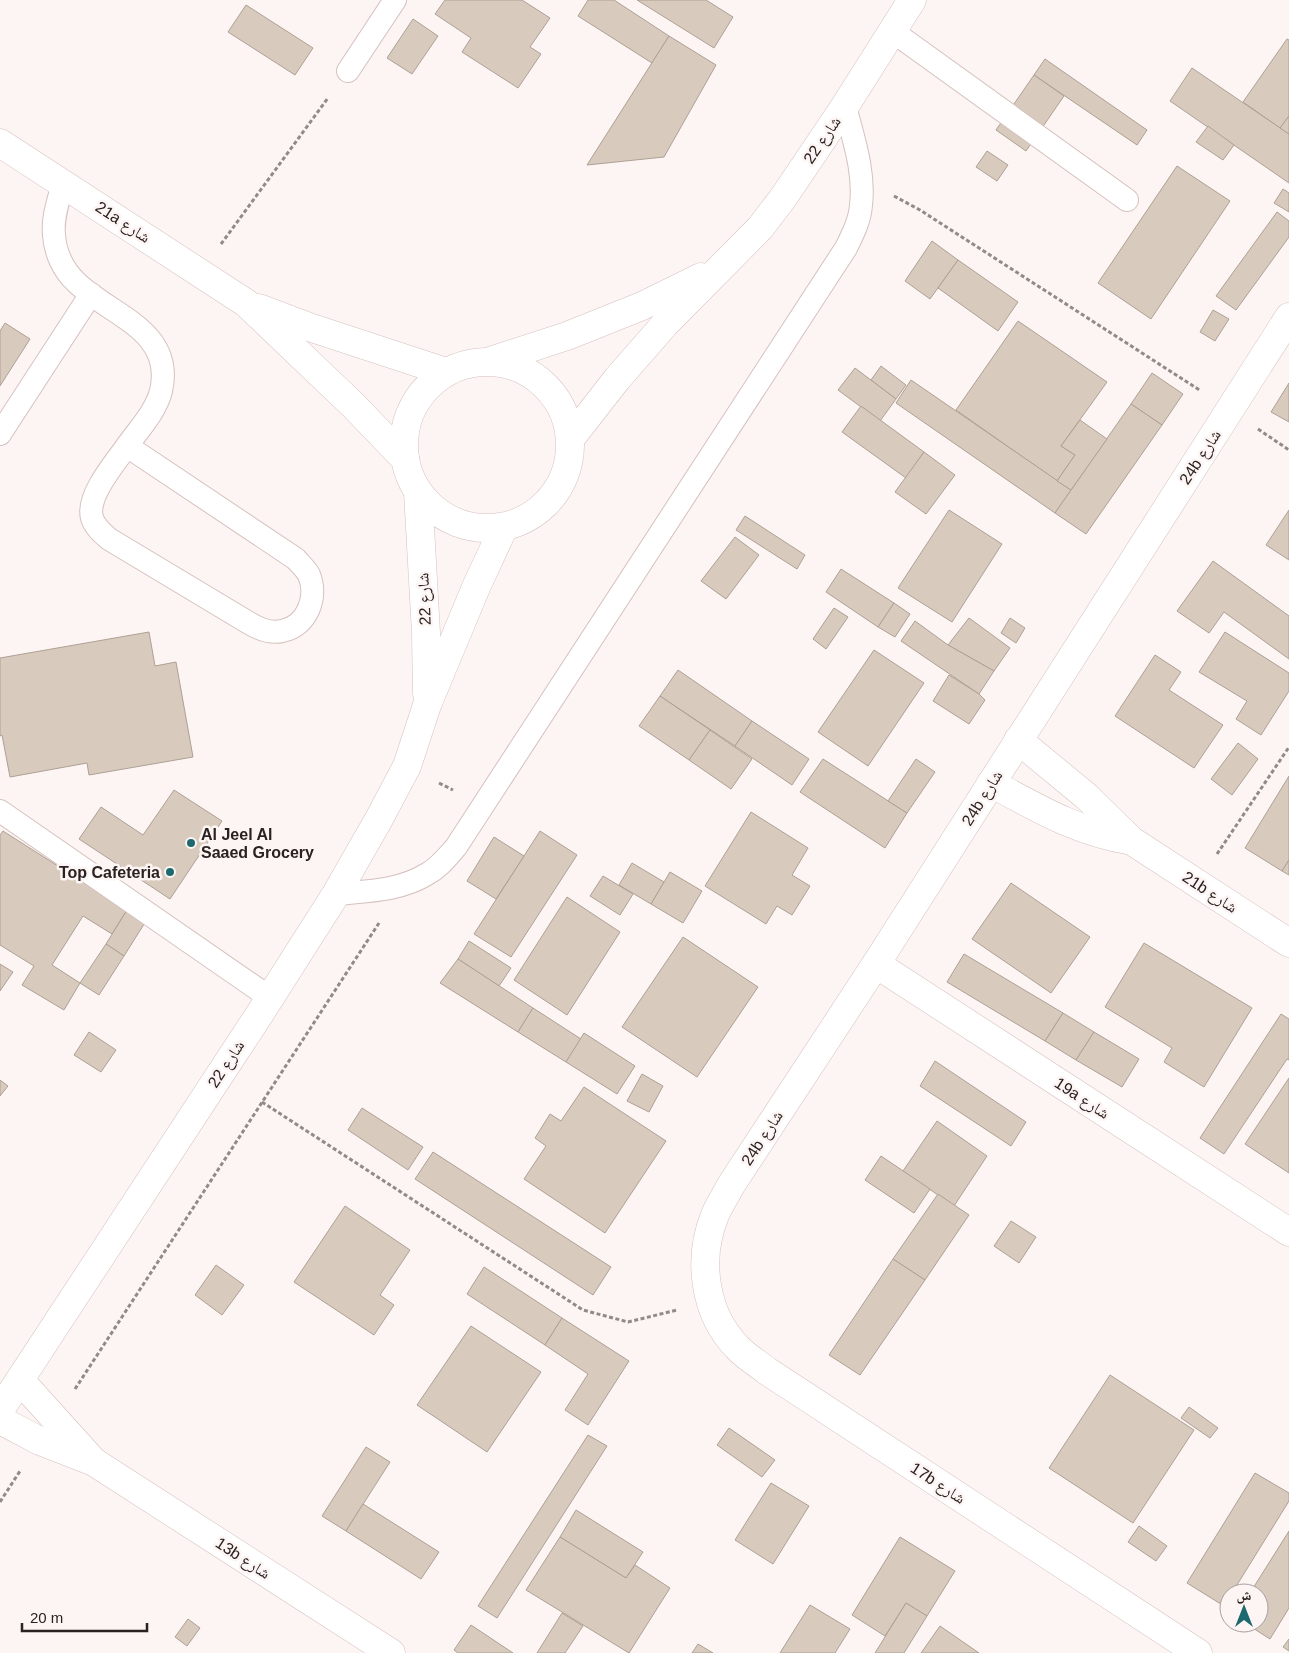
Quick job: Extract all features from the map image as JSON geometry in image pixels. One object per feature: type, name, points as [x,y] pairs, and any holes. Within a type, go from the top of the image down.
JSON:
[{"type":"street","name":"شارع 22","points":[[571,438],[617,379],[665,324],[760,228],[783,198],[845,106],[912,0]]},
{"type":"street","name":"21a شارع","points":[[0,143],[246,303],[340,392],[405,459]]},
{"type":"street","name":"شارع 22","points":[[489,361],[566,336],[634,309],[718,269]]},
{"type":"street","name":"21a شارع","points":[[246,303],[312,328],[446,372]]},
{"type":"street","name":"24b شارع","points":[[706,1288],[705,1252],[714,1215],[732,1185],[876,964],[1289,317]]},
{"type":"street","points":[[489,361],[519,368],[545,384],[563,408],[571,438],[570,462],[562,485],[547,504],[527,519],[504,527],[472,527],[442,515],[418,492],[410,476],[405,459],[404,439],[411,412],[417,400],[430,384],[446,372],[467,364],[489,361]]},
{"type":"street","name":"شارع 22","points":[[418,492],[426,633],[427,705]]},
{"type":"street","name":"شارع 22","points":[[0,1410],[336,894],[391,798],[407,766],[427,705],[477,585],[504,527]]},
{"type":"street","name":"21b شارع","points":[[1018,740],[1086,796],[1132,841],[1289,943]]},
{"type":"street","name":"21b شارع","points":[[991,784],[1069,824],[1108,837],[1132,841]]},
{"type":"street","name":"19a شارع","points":[[876,964],[1289,1232]]},
{"type":"street","name":"17b شارع","points":[[706,1288],[714,1316],[736,1347],[767,1371],[1198,1653]]},
{"type":"street","name":"13b شارع","points":[[20,1380],[94,1462]]},
{"type":"street","name":"13b شارع","points":[[0,1420],[40,1442],[94,1462],[391,1653]]},
{"type":"lane","points":[[348,71],[395,0]]},
{"type":"lane","points":[[892,31],[1127,200]]},
{"type":"lane","points":[[336,894],[404,885],[427,874],[440,865],[456,847],[846,248],[856,228],[861,206],[862,181],[845,106]]},
{"type":"lane","points":[[63,183],[55,217],[54,234],[64,269],[76,283],[149,336],[158,353],[163,372],[161,391],[153,409],[97,490],[92,504],[92,517],[98,530],[109,539],[248,624],[265,631],[283,631],[299,623],[310,608],[313,590],[308,573],[296,559],[128,446]]},
{"type":"lane","points":[[0,434],[91,294]]},
{"type":"lane","points":[[0,811],[269,997]]},
{"type":"path","points":[[200,272],[348,71]]},
{"type":"path","points":[[862,181],[920,210],[1230,410]]},
{"type":"path","points":[[1197,884],[1289,747]]},
{"type":"path","points":[[407,766],[482,806]]},
{"type":"path","points":[[55,1419],[404,885]]},
{"type":"path","points":[[262,1102],[584,1310],[628,1322],[675,1312],[706,1288]]},
{"type":"path","points":[[0,1502],[40,1442]]},
{"type":"building","points":[[445,0],[522,0],[550,18],[530,47],[541,54],[518,88],[462,52],[471,38],[435,14]]},
{"type":"building","points":[[588,0],[614,0],[669,36],[652,63],[578,16]]},
{"type":"building","points":[[637,0],[706,0],[733,17],[714,48]]},
{"type":"building","points":[[246,5],[313,48],[295,75],[228,32]]},
{"type":"building","points":[[413,19],[438,36],[412,74],[387,58]]},
{"type":"building","points":[[669,36],[716,65],[664,157],[587,165]]},
{"type":"building","points":[[1287,39],[1289,40],[1289,116],[1280,128],[1243,102]]},
{"type":"building","points":[[1045,59],[1147,130],[1137,145],[1034,75]]},
{"type":"building","points":[[1192,68],[1289,134],[1289,183],[1170,101]]},
{"type":"building","points":[[1034,75],[1064,96],[1026,151],[996,130]]},
{"type":"building","points":[[1289,116],[1289,134],[1280,128]]},
{"type":"building","points":[[1208,126],[1234,145],[1223,160],[1196,142]]},
{"type":"building","points":[[987,151],[1008,165],[997,181],[976,167]]},
{"type":"building","points":[[1177,166],[1230,201],[1151,319],[1098,283]]},
{"type":"building","points":[[1283,189],[1289,193],[1289,212],[1274,203]]},
{"type":"building","points":[[1277,212],[1289,221],[1289,237],[1236,310],[1216,296]]},
{"type":"building","points":[[932,241],[958,260],[930,299],[905,281]]},
{"type":"building","points":[[958,260],[1018,302],[998,331],[938,288]]},
{"type":"building","points":[[1213,310],[1229,319],[1215,341],[1200,332]]},
{"type":"building","points":[[1018,321],[1107,382],[1061,446],[1075,455],[1057,481],[956,410]]},
{"type":"building","points":[[5,323],[30,339],[0,386],[0,331]]},
{"type":"building","points":[[881,366],[906,385],[896,399],[871,380]]},
{"type":"building","points":[[855,368],[896,399],[880,421],[838,390]]},
{"type":"building","points":[[1152,373],[1183,394],[1162,425],[1131,404]]},
{"type":"building","points":[[911,380],[1071,490],[1055,513],[896,403]]},
{"type":"building","points":[[1289,383],[1289,422],[1271,412]]},
{"type":"building","points":[[1131,404],[1162,425],[1086,534],[1055,513]]},
{"type":"building","points":[[861,406],[924,452],[906,478],[842,432]]},
{"type":"building","points":[[1080,420],[1107,439],[1071,490],[1057,481],[1075,455],[1061,446]]},
{"type":"building","points":[[924,452],[955,475],[926,514],[895,492]]},
{"type":"building","points":[[949,510],[1002,544],[952,622],[898,588]]},
{"type":"building","points":[[1289,510],[1289,560],[1266,545]]},
{"type":"building","points":[[745,516],[805,555],[797,569],[736,530]]},
{"type":"building","points":[[735,537],[759,555],[726,599],[701,581]]},
{"type":"building","points":[[1213,561],[1289,616],[1289,659],[1224,612],[1209,633],[1177,611]]},
{"type":"building","points":[[841,569],[894,603],[878,627],[826,592]]},
{"type":"building","points":[[894,603],[910,614],[895,637],[878,627]]},
{"type":"building","points":[[834,608],[848,617],[826,649],[813,639]]},
{"type":"building","points":[[969,618],[1010,648],[994,671],[948,645]]},
{"type":"building","points":[[1010,618],[1025,628],[1016,643],[1001,633]]},
{"type":"building","points":[[915,621],[948,645],[994,671],[979,694],[901,641]]},
{"type":"building","points":[[149,632],[155,666],[176,662],[193,757],[89,775],[87,763],[10,777],[2,735],[0,736],[0,658]]},
{"type":"building","points":[[1225,632],[1289,673],[1289,691],[1261,735],[1236,719],[1247,701],[1199,672]]},
{"type":"building","points":[[874,650],[924,683],[868,766],[818,732]]},
{"type":"building","points":[[1155,655],[1181,672],[1169,690],[1223,725],[1194,768],[1115,716]]},
{"type":"building","points":[[678,670],[752,721],[735,746],[660,696]]},
{"type":"building","points":[[949,675],[979,694],[985,700],[969,724],[933,701]]},
{"type":"building","points":[[660,696],[710,730],[689,760],[639,726]]},
{"type":"building","points":[[752,721],[809,759],[792,785],[735,746]]},
{"type":"building","points":[[710,730],[752,759],[731,789],[689,760]]},
{"type":"building","points":[[1238,743],[1258,759],[1232,795],[1211,779]]},
{"type":"building","points":[[823,759],[907,813],[885,848],[800,792]]},
{"type":"building","points":[[916,759],[935,772],[907,813],[888,801]]},
{"type":"building","points":[[1289,776],[1289,860],[1282,871],[1245,848]]},
{"type":"building","points":[[174,790],[222,821],[170,899],[79,839],[101,807],[143,835]]},
{"type":"building","points":[[751,812],[808,848],[792,875],[810,886],[792,915],[777,906],[766,924],[705,886]]},
{"type":"building","points":[[3,831],[127,910],[112,934],[83,916],[52,965],[80,983],[64,1010],[22,985],[34,966],[0,945],[0,835]]},
{"type":"building","points":[[540,831],[577,855],[511,957],[474,934]]},
{"type":"building","points":[[494,837],[524,856],[496,899],[467,881]]},
{"type":"building","points":[[1289,860],[1289,875],[1282,871]]},
{"type":"building","points":[[632,863],[664,882],[651,904],[619,885]]},
{"type":"building","points":[[670,872],[702,891],[683,923],[651,904]]},
{"type":"building","points":[[603,876],[633,894],[620,915],[590,896]]},
{"type":"building","points":[[1011,883],[1090,937],[1051,993],[972,939]]},
{"type":"building","points":[[567,897],[620,932],[567,1015],[514,980]]},
{"type":"building","points":[[127,910],[146,921],[124,956],[106,944]]},
{"type":"building","points":[[683,937],[758,987],[697,1077],[622,1027]]},
{"type":"building","points":[[469,941],[511,968],[499,986],[458,959]]},
{"type":"building","points":[[1144,943],[1252,1008],[1204,1087],[1164,1062],[1172,1048],[1105,1007]]},
{"type":"building","points":[[106,944],[124,956],[99,995],[80,983]]},
{"type":"building","points":[[964,954],[1063,1013],[1045,1041],[947,982]]},
{"type":"building","points":[[458,959],[533,1008],[518,1032],[440,983]]},
{"type":"building","points":[[0,964],[13,972],[0,991]]},
{"type":"building","points":[[533,1008],[581,1039],[566,1062],[518,1032]]},
{"type":"building","points":[[1063,1013],[1094,1032],[1076,1060],[1045,1041]]},
{"type":"building","points":[[1281,1014],[1289,1019],[1289,1060],[1287,1059],[1224,1154],[1200,1138]]},
{"type":"building","points":[[89,1032],[116,1050],[101,1072],[74,1055]]},
{"type":"building","points":[[1094,1032],[1139,1059],[1122,1087],[1076,1060]]},
{"type":"building","points":[[584,1033],[635,1066],[617,1094],[566,1062]]},
{"type":"building","points":[[935,1061],[1026,1122],[1011,1146],[920,1086]]},
{"type":"building","points":[[642,1074],[663,1086],[649,1112],[627,1101]]},
{"type":"building","points":[[1289,1078],[1289,1173],[1245,1144]]},
{"type":"building","points":[[0,1080],[8,1086],[0,1096]]},
{"type":"building","points":[[584,1087],[666,1141],[605,1233],[524,1179],[546,1146],[535,1138],[550,1114],[561,1121]]},
{"type":"building","points":[[362,1108],[423,1147],[408,1170],[348,1130]]},
{"type":"building","points":[[937,1121],[987,1156],[954,1206],[903,1171]]},
{"type":"building","points":[[433,1152],[611,1267],[593,1295],[415,1179]]},
{"type":"building","points":[[881,1156],[930,1189],[914,1213],[865,1180]]},
{"type":"building","points":[[938,1194],[969,1215],[925,1280],[893,1259]]},
{"type":"building","points":[[345,1206],[410,1250],[380,1295],[394,1305],[374,1335],[294,1282]]},
{"type":"building","points":[[1011,1221],[1036,1237],[1019,1263],[994,1246]]},
{"type":"building","points":[[893,1259],[925,1280],[860,1375],[829,1355]]},
{"type":"building","points":[[216,1265],[244,1285],[222,1315],[195,1295]]},
{"type":"building","points":[[484,1267],[562,1318],[545,1345],[467,1294]]},
{"type":"building","points":[[562,1318],[629,1361],[588,1425],[565,1410],[588,1374],[545,1345]]},
{"type":"building","points":[[471,1326],[541,1372],[487,1452],[417,1405]]},
{"type":"building","points":[[1110,1375],[1194,1430],[1133,1523],[1049,1468]]},
{"type":"building","points":[[1189,1407],[1218,1428],[1210,1438],[1181,1418]]},
{"type":"building","points":[[729,1428],[775,1460],[762,1477],[717,1445]]},
{"type":"building","points":[[588,1435],[607,1446],[497,1618],[478,1606]]},
{"type":"building","points":[[366,1447],[390,1462],[346,1531],[322,1516]]},
{"type":"building","points":[[1255,1473],[1289,1493],[1289,1501],[1238,1583],[1219,1583],[1219,1603],[1187,1583]]},
{"type":"building","points":[[771,1483],[809,1506],[773,1564],[735,1540]]},
{"type":"building","points":[[363,1504],[439,1552],[421,1579],[346,1531]]},
{"type":"building","points":[[576,1510],[643,1552],[626,1578],[560,1537]]},
{"type":"building","points":[[1139,1526],[1167,1546],[1156,1561],[1128,1542]]},
{"type":"building","points":[[1289,1531],[1289,1608],[1270,1639],[1261,1633],[1269,1633],[1269,1583],[1256,1583]]},
{"type":"building","points":[[560,1537],[626,1578],[635,1565],[670,1588],[629,1653],[526,1590]]},
{"type":"building","points":[[900,1537],[955,1571],[927,1616],[906,1603],[885,1636],[852,1615]]},
{"type":"building","points":[[906,1603],[927,1616],[904,1653],[875,1653]]},
{"type":"building","points":[[810,1605],[850,1629],[835,1653],[780,1653]]},
{"type":"building","points":[[562,1613],[583,1626],[565,1653],[537,1653]]},
{"type":"building","points":[[188,1619],[200,1628],[187,1646],[175,1637]]},
{"type":"building","points":[[471,1625],[513,1653],[458,1653],[454,1650]]},
{"type":"building","points":[[940,1626],[979,1653],[921,1653]]},
{"type":"building","points":[[1289,1639],[1289,1651],[1283,1647]]},
{"type":"building","points":[[698,1644],[713,1653],[692,1653]]},
{"type":"place","name":"Al Jeel Al Saaed Grocery","points":[[191,843]]},
{"type":"place","name":"Top Cafeteria","points":[[170,872]]}]
